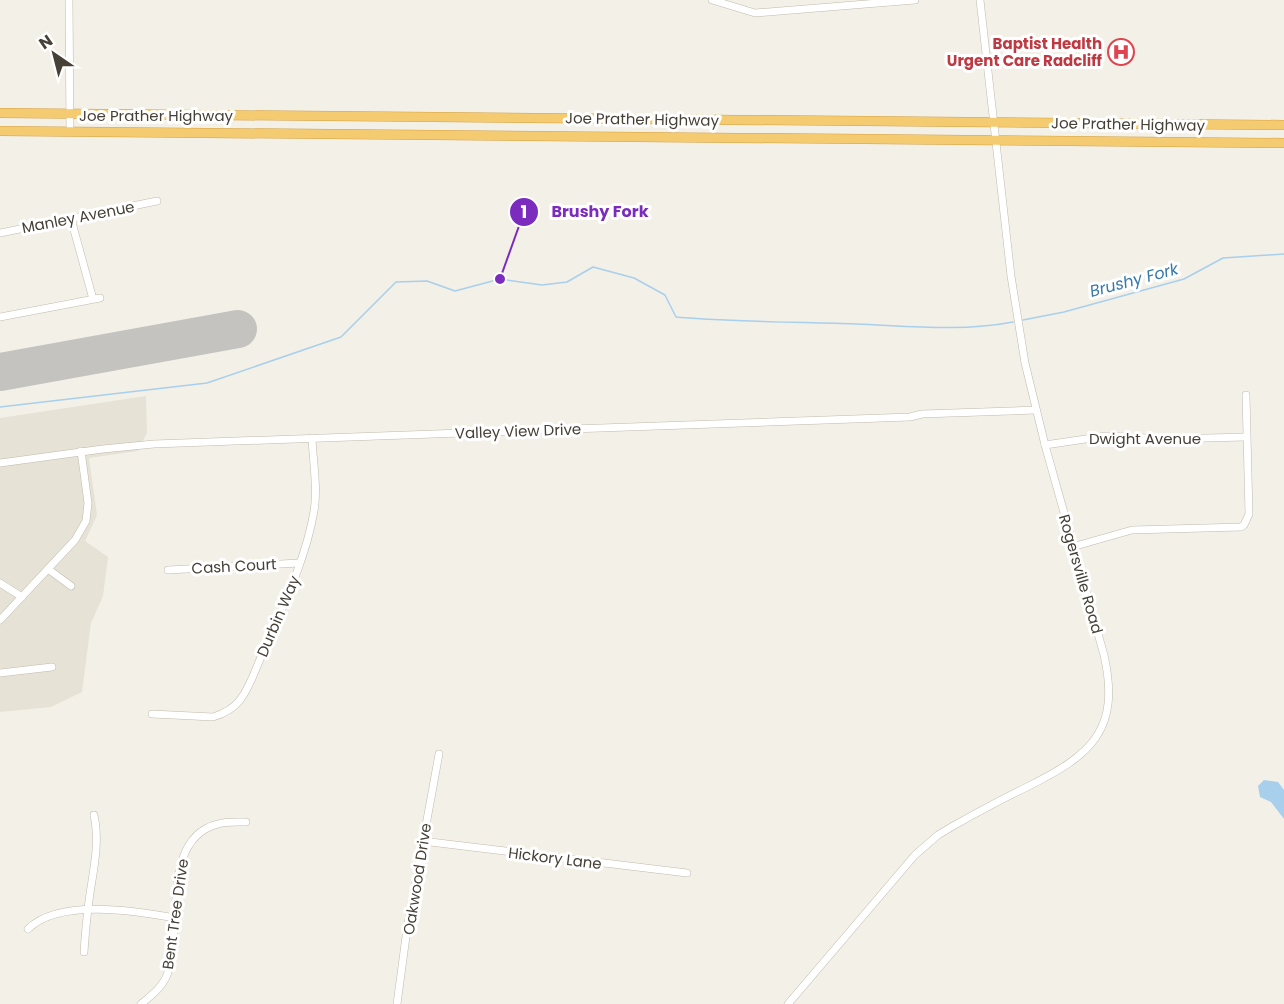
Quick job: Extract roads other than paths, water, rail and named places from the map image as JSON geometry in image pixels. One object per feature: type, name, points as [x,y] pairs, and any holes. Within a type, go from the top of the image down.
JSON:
[{"type":"highway","name":"Joe Prather Highway","points":[[0,113],[1284,125]]},
{"type":"highway","name":"Joe Prather Highway","points":[[0,131],[1284,143]]},
{"type":"street","points":[[69,0],[70,132]]},
{"type":"street","points":[[712,0],[755,14],[915,0]]},
{"type":"street","name":"Rogersville Road","points":[[788,1004],[915,855],[938,835],[953,826],[1067,765],[1089,747],[1098,736],[1108,711],[1110,685],[1104,655],[1045,445],[1017,317],[980,0]]},
{"type":"street","name":"Manley Avenue","points":[[0,233],[157,201]]},
{"type":"street","points":[[0,317],[96,299],[71,219]]},
{"type":"street","points":[[1072,547],[1132,530],[1241,527],[1244,525],[1249,514],[1246,395]]},
{"type":"street","name":"Valley View Drive","points":[[0,463],[154,444],[910,417],[922,414],[1036,410]]},
{"type":"street","name":"Dwight Avenue","points":[[1045,445],[1106,436],[1167,439],[1246,437]]},
{"type":"street","name":"Durbin Way","points":[[152,714],[213,717],[235,706],[249,682],[300,563],[310,528],[315,501],[312,438]]},
{"type":"street","points":[[0,621],[75,540],[86,520],[88,503],[81,452]]},
{"type":"street","name":"Cash Court","points":[[168,570],[300,563]]},
{"type":"street","points":[[48,570],[71,586]]},
{"type":"street","points":[[0,583],[22,597]]},
{"type":"street","points":[[0,673],[52,667]]},
{"type":"street","name":"Oakwood Drive","points":[[397,1004],[422,841],[439,754]]},
{"type":"street","points":[[84,952],[94,870],[97,827],[94,815]]},
{"type":"street","name":"Bent Tree Drive","points":[[141,1004],[159,987],[168,974],[180,869],[185,850],[191,840],[203,830],[216,824],[246,822]]},
{"type":"street","name":"Hickory Lane","points":[[422,841],[687,873]]},
{"type":"street","points":[[28,929],[35,922],[55,915],[88,908],[175,918]]},
{"type":"water","points":[[1264,780],[1278,782],[1284,790],[1284,819],[1271,802],[1260,797],[1258,786]]},
{"type":"waterway","name":"Brushy Fork","points":[[1023,320],[1064,312],[1184,279],[1223,258],[1284,254]]},
{"type":"waterway","name":"Brushy Fork","points":[[0,407],[207,383],[341,337],[396,282],[427,281],[455,291],[500,279],[542,285],[567,282],[593,267],[634,278],[665,295],[676,317],[934,328],[974,327],[1013,322]]},
{"type":"place","name":"Baptist Health Urgent Care Radcliff","points":[[1121,52]]},
{"type":"place","name":"Brushy Fork","points":[[500,279]]}]
